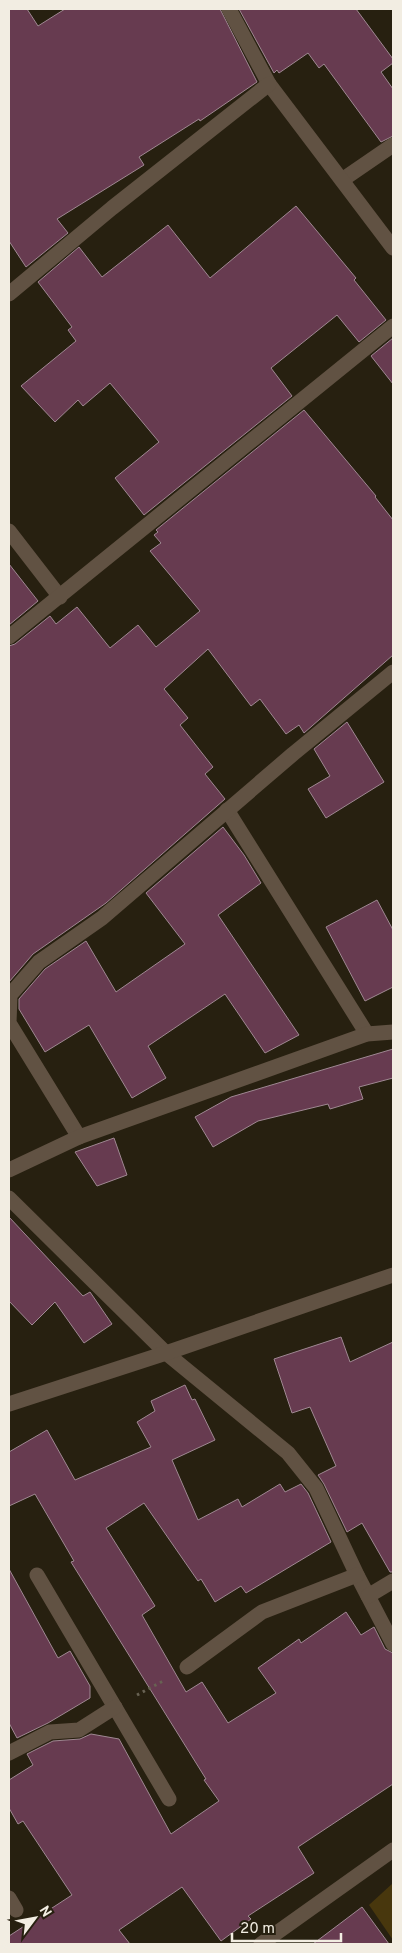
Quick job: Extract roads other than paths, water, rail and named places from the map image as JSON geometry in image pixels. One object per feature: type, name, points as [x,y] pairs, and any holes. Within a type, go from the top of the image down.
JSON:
[{"type":"street","points":[[229,9],[269,84],[393,248]]},
{"type":"street","points":[[9,294],[112,208],[269,84]]},
{"type":"street","points":[[342,180],[393,145]]},
{"type":"street","points":[[9,637],[393,326]]},
{"type":"street","points":[[9,531],[60,597]]},
{"type":"street","points":[[79,1137],[9,1023],[10,995],[39,962],[102,918],[293,754],[393,672]]},
{"type":"street","points":[[227,810],[367,1034]]},
{"type":"street","points":[[9,1170],[79,1137],[367,1034],[393,1032]]},
{"type":"street","points":[[9,1198],[166,1353],[288,1453],[316,1488],[356,1574],[393,1644]]},
{"type":"street","points":[[9,1404],[166,1353],[393,1275]]},
{"type":"street","points":[[187,1668],[262,1612],[356,1574]]},
{"type":"street","points":[[37,1575],[169,1799]]},
{"type":"street","points":[[368,1596],[393,1581]]},
{"type":"street","points":[[9,1753],[50,1732],[79,1730],[115,1708]]},
{"type":"street","points":[[261,1944],[393,1850]]}]
